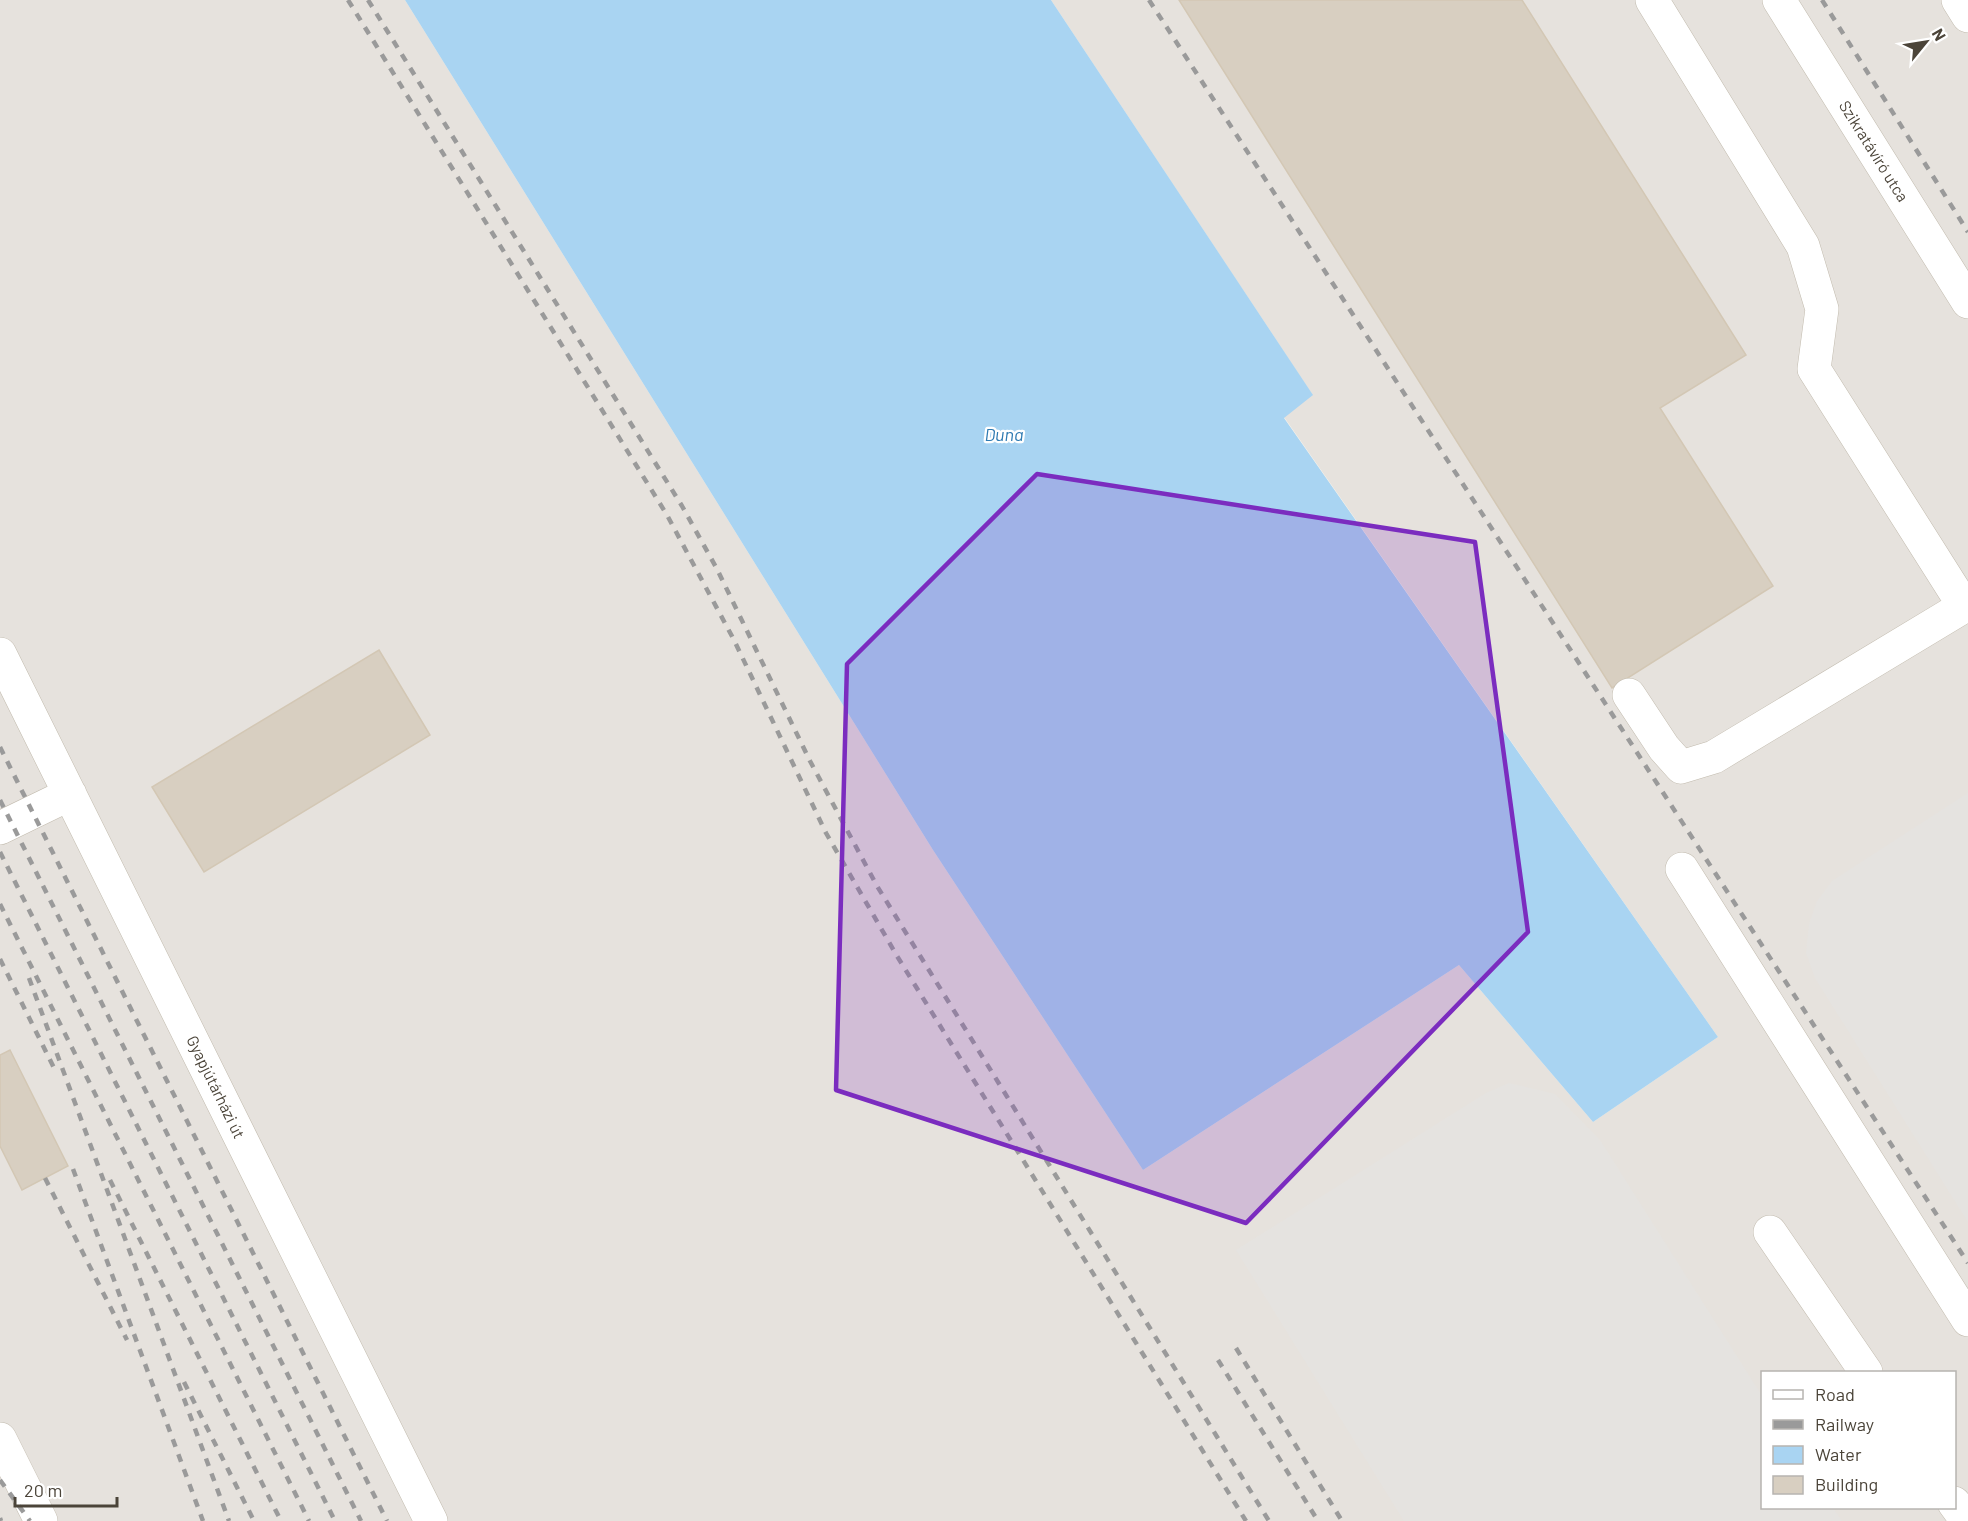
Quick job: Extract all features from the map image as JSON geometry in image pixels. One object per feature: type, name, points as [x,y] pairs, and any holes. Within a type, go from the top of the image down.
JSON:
[{"type":"street","points":[[1629,695],[1664,748],[1681,767],[1714,757],[1966,605],[1814,369],[1822,309],[1803,246],[1652,0]]},
{"type":"street","name":"Szikratávíró utca","points":[[1779,0],[1968,302]]},
{"type":"street","points":[[1958,0],[1968,15]]},
{"type":"street","name":"Gyapjútárházi út","points":[[0,654],[431,1521]]},
{"type":"street","points":[[0,828],[70,794]]},
{"type":"street","points":[[1682,869],[1968,1320]]},
{"type":"street","points":[[1770,1232],[1865,1371]]},
{"type":"street","points":[[0,1439],[40,1521]]},
{"type":"street","points":[[1956,1506],[1966,1521]]},
{"type":"highlighted area","points":[[1037,474],[1475,542],[1528,932],[1246,1223],[836,1090],[847,664]]},
{"type":"shaded area","points":[[0,0],[405,0],[933,850],[1143,1170],[1459,965],[1593,1122],[1718,1037],[1284,417],[1312,394],[1051,0],[1968,0],[1968,1521],[0,1521]]},
{"type":"shaded area","points":[[1968,793],[1968,1222],[1815,978],[1806,953],[1809,924],[1817,901],[1832,881]]},
{"type":"shaded area","points":[[1509,1083],[1555,1094],[1600,1140],[1761,1394],[1761,1509],[1834,1509],[1842,1521],[1404,1521],[1236,1250],[1486,1093]]},
{"type":"water","name":"Duna","points":[[405,0],[1051,0],[1313,395],[1284,418],[1718,1037],[1593,1122],[1459,965],[1143,1170],[933,850]]},
{"type":"building","points":[[1179,0],[1522,0],[1746,355],[1660,408],[1773,586],[1612,688]]},
{"type":"building","points":[[379,650],[430,735],[204,872],[152,787]]},
{"type":"building","points":[[10,1050],[68,1166],[22,1190],[0,1146],[0,1055]]},
{"type":"railway","points":[[348,0],[667,515],[734,640],[826,833],[897,956],[1246,1521]]},
{"type":"railway","points":[[368,0],[682,506],[717,569],[810,761],[877,886],[1269,1521]]},
{"type":"railway","points":[[1149,0],[1968,1263]]},
{"type":"railway","points":[[1822,0],[1968,232]]},
{"type":"railway","points":[[0,747],[387,1521]]},
{"type":"railway","points":[[0,800],[361,1521]]},
{"type":"railway","points":[[0,852],[335,1521]]},
{"type":"railway","points":[[0,904],[309,1521]]},
{"type":"railway","points":[[0,959],[54,1068]]},
{"type":"railway","points":[[29,978],[229,1521]]},
{"type":"railway","points":[[73,1169],[203,1521]]},
{"type":"railway","points":[[45,1178],[127,1340]]},
{"type":"railway","points":[[110,1180],[281,1521]]},
{"type":"railway","points":[[1236,1348],[1342,1521]]},
{"type":"railway","points":[[1218,1360],[1318,1521]]},
{"type":"railway","points":[[184,1382],[254,1521]]},
{"type":"railway","points":[[0,1480],[30,1521]]}]
